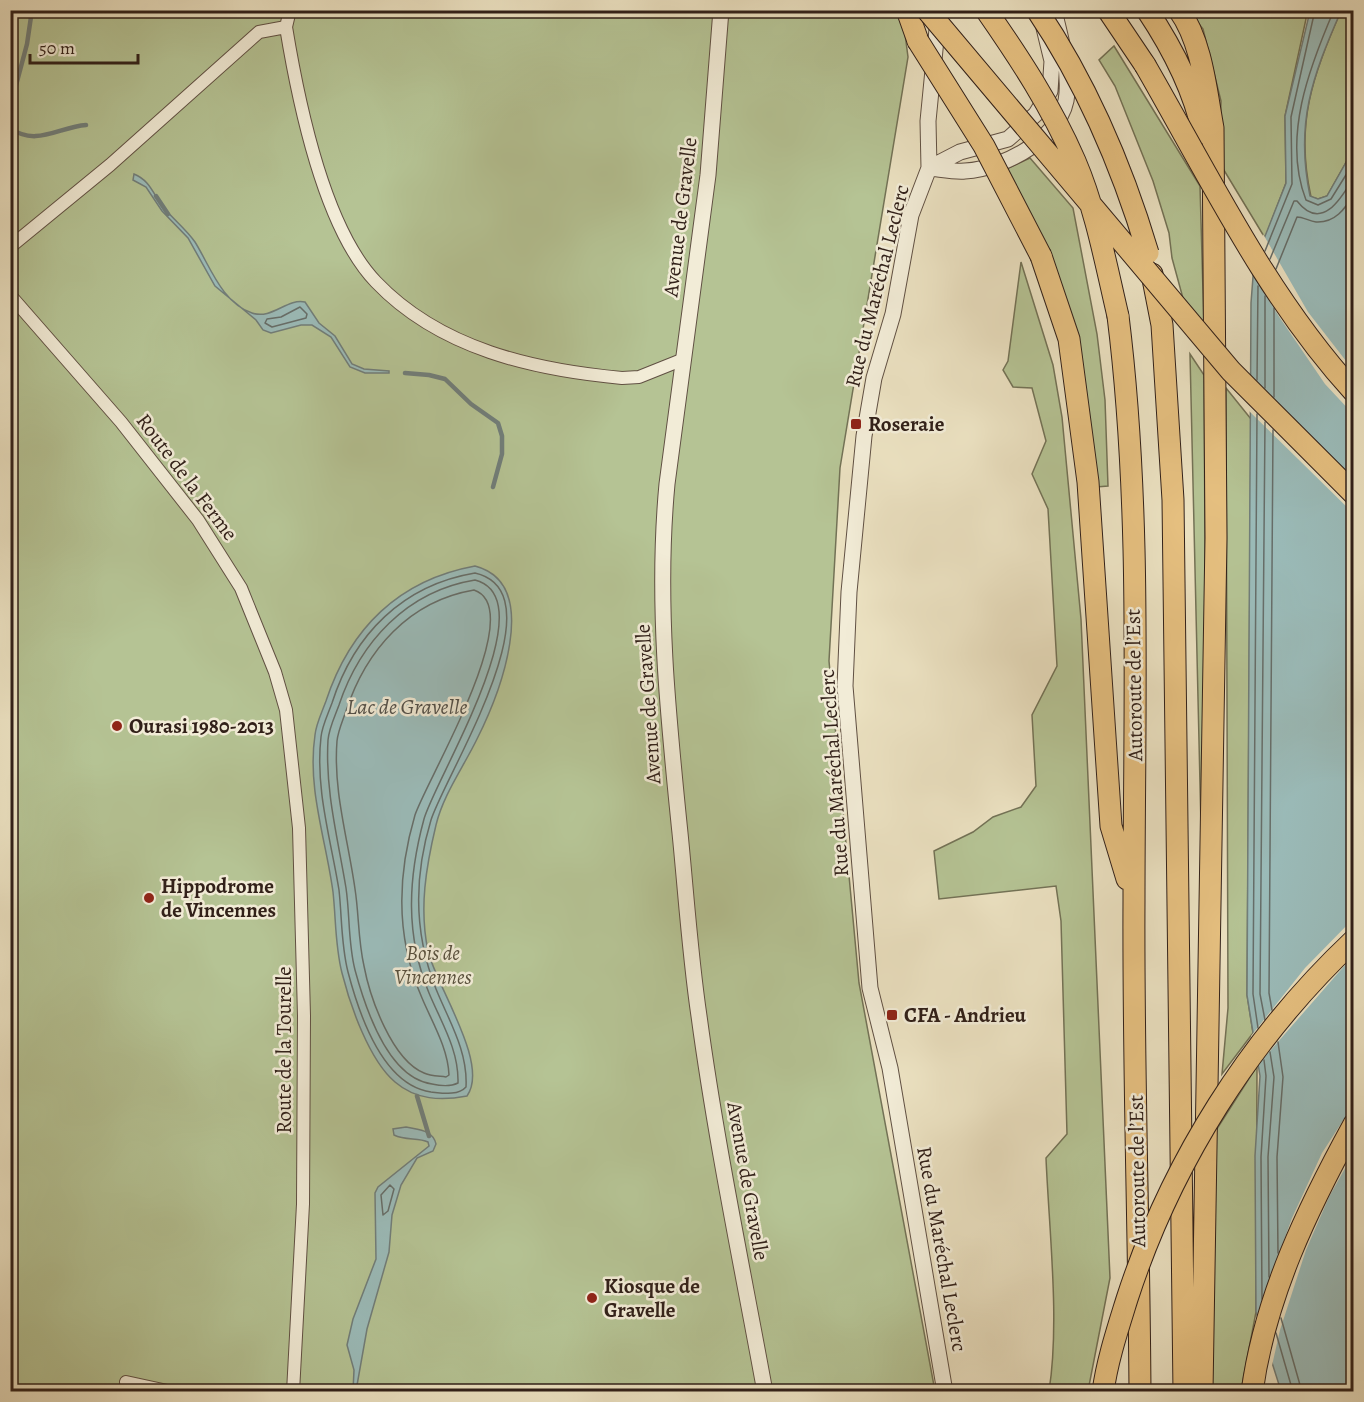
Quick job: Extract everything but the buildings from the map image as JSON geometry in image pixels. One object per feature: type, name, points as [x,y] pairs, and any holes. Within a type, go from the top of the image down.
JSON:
[{"type":"highway","points":[[906,10],[918,41],[984,146],[1041,256],[1069,339],[1088,482],[1111,826],[1134,899]]},
{"type":"highway","points":[[927,10],[1231,371],[1353,494]]},
{"type":"highway","name":"Autoroute de l’Est","points":[[986,10],[1035,81],[1076,162],[1099,235],[1118,316],[1126,385],[1132,527],[1136,787],[1134,899],[1140,1392]]},
{"type":"highway","name":"Autoroute de l’Est","points":[[1038,10],[1064,50],[1106,131],[1130,190],[1148,253],[1162,325],[1173,500],[1184,1392]]},
{"type":"highway","points":[[1108,10],[1145,65],[1242,234],[1295,318],[1353,392]]},
{"type":"highway","points":[[1147,10],[1160,30],[1184,78],[1203,131],[1212,224]]},
{"type":"highway","points":[[1179,10],[1186,20],[1204,74],[1213,128],[1216,538],[1202,1392]]},
{"type":"highway","points":[[1103,1392],[1120,1323],[1141,1257],[1175,1179],[1226,1091],[1281,1018],[1353,940]]},
{"type":"highway","points":[[1252,1392],[1268,1317],[1291,1251],[1312,1200],[1353,1124]]},
{"type":"street","points":[[290,10],[286,27],[294,76],[312,148],[345,236],[376,282],[405,307],[459,341],[538,365],[601,376],[631,377],[657,371],[684,359]]},
{"type":"street","name":"Avenue de Gravelle","points":[[721,10],[708,175],[663,533],[663,650],[699,1014],[723,1170],[765,1392]]},
{"type":"street","name":"Rue du Maréchal Leclerc","points":[[939,10],[928,122],[929,168],[911,214],[892,314],[874,378],[864,436],[849,592],[845,686],[870,988],[890,1068],[945,1392]]},
{"type":"street","points":[[929,168],[960,152],[1008,139],[1036,114],[1050,91],[1052,61],[1038,10]]},
{"type":"street","points":[[929,168],[966,172],[1020,156],[1058,123],[1068,94],[1065,59],[1054,10]]},
{"type":"street","points":[[10,247],[118,157],[259,32],[286,27]]},
{"type":"street","name":"Route de la Ferme","points":[[10,295],[121,422],[198,520],[241,588],[275,672],[286,710]]},
{"type":"street","name":"Route de la Tourelle","points":[[286,710],[299,828],[304,1016],[303,1204],[293,1392]]},
{"type":"street","points":[[126,1382],[172,1392]]},
{"type":"green space","name":"Bois de Vincennes","points":[[10,11],[902,11],[908,57],[840,468],[829,661],[859,983],[935,1391],[11,1391]]},
{"type":"green space","points":[[1189,11],[1304,11],[1306,19],[1285,116],[1286,183],[1265,238],[1219,162],[1221,101],[1203,29]]},
{"type":"green space","points":[[1341,11],[1353,11],[1353,150],[1327,196],[1318,199],[1311,197],[1305,146],[1306,123],[1315,80]]},
{"type":"green space","points":[[1114,46],[1200,186],[1204,327],[1184,302],[1172,258],[1169,233],[1153,181],[1115,86],[1099,60]]},
{"type":"green space","points":[[1030,158],[1073,208],[1097,334],[1105,400],[1108,486],[1096,487],[1078,369],[1006,169]]},
{"type":"green space","points":[[1021,262],[1053,365],[1062,417],[1081,619],[1110,1278],[1088,1391],[1049,1391],[1054,1306],[1046,1158],[1067,1134],[1061,921],[1056,886],[939,899],[934,851],[973,832],[993,817],[1021,807],[1036,786],[1032,715],[1057,666],[1048,509],[1032,474],[1046,441],[1032,388],[1013,387],[1003,370],[1008,361]]},
{"type":"green space","points":[[1190,354],[1204,375],[1207,875],[1202,870]]},
{"type":"green space","points":[[1226,388],[1251,419],[1247,995],[1253,1033],[1222,1074],[1228,1008]]},
{"type":"green space","points":[[1257,1066],[1256,1312],[1241,1391],[1210,1392],[1213,1135]]},
{"type":"water","points":[[1310,11],[1341,11],[1314,80],[1309,101],[1304,146],[1310,196],[1318,199],[1327,196],[1353,150],[1353,1391],[1281,1391],[1256,1312],[1255,1156],[1260,1076],[1247,995],[1251,303],[1254,264],[1286,183],[1285,116]]},
{"type":"water","points":[[134,174],[148,184],[164,208],[195,242],[218,283],[231,299],[215,286],[188,238],[162,211],[146,187],[133,180]]},
{"type":"water","points":[[305,302],[319,323],[335,336],[352,364],[364,369],[389,371],[389,373],[365,373],[350,367],[331,337],[312,325],[301,325],[271,333],[263,330],[256,320],[242,308],[252,313],[266,314],[292,303]]},
{"type":"water","name":"Lac de Gravelle","points":[[475,566],[496,577],[507,595],[511,618],[510,643],[504,671],[486,720],[439,814],[427,872],[424,919],[428,951],[467,1045],[472,1065],[472,1082],[467,1096],[438,1099],[420,1096],[395,1082],[377,1060],[355,1016],[338,953],[333,892],[315,794],[313,755],[317,727],[336,675],[364,630],[381,611],[423,583]]},
{"type":"water","points":[[406,1127],[429,1133],[436,1144],[433,1151],[417,1158],[401,1185],[392,1215],[389,1252],[367,1329],[356,1391],[353,1391],[354,1370],[347,1345],[353,1319],[376,1259],[375,1193],[378,1187],[429,1146],[428,1142],[394,1135],[393,1129]]},
{"type":"pier","points":[[1263,234],[1308,312],[1353,370],[1353,414],[1325,384],[1250,270]]},
{"type":"pier","points":[[1248,373],[1353,479],[1353,513],[1248,410]]},
{"type":"pier","points":[[1353,919],[1353,956],[1256,1067],[1251,1036],[1305,968]]},
{"type":"pier","points":[[1353,1105],[1353,1154],[1329,1197],[1306,1250],[1280,1330],[1271,1370],[1255,1321],[1292,1218],[1322,1153]]},
{"type":"waterway","points":[[10,108],[27,44],[32,10]]},
{"type":"waterway","points":[[10,128],[29,136],[38,136],[86,125]]},
{"type":"waterway","points":[[156,196],[168,214]]},
{"type":"waterway","points":[[405,373],[445,379],[471,404],[498,423],[502,436],[502,454],[493,487]]},
{"type":"waterway","points":[[417,1096],[429,1136]]},
{"type":"place","name":"Roseraie","points":[[856,424]]},
{"type":"place","name":"Ourasi 1980-2013","points":[[117,726]]},
{"type":"place","name":"Hippodrome de Vincennes","points":[[149,898]]},
{"type":"place","name":"CFA - Andrieu","points":[[892,1015]]},
{"type":"place","name":"Kiosque de Gravelle","points":[[592,1298]]}]
